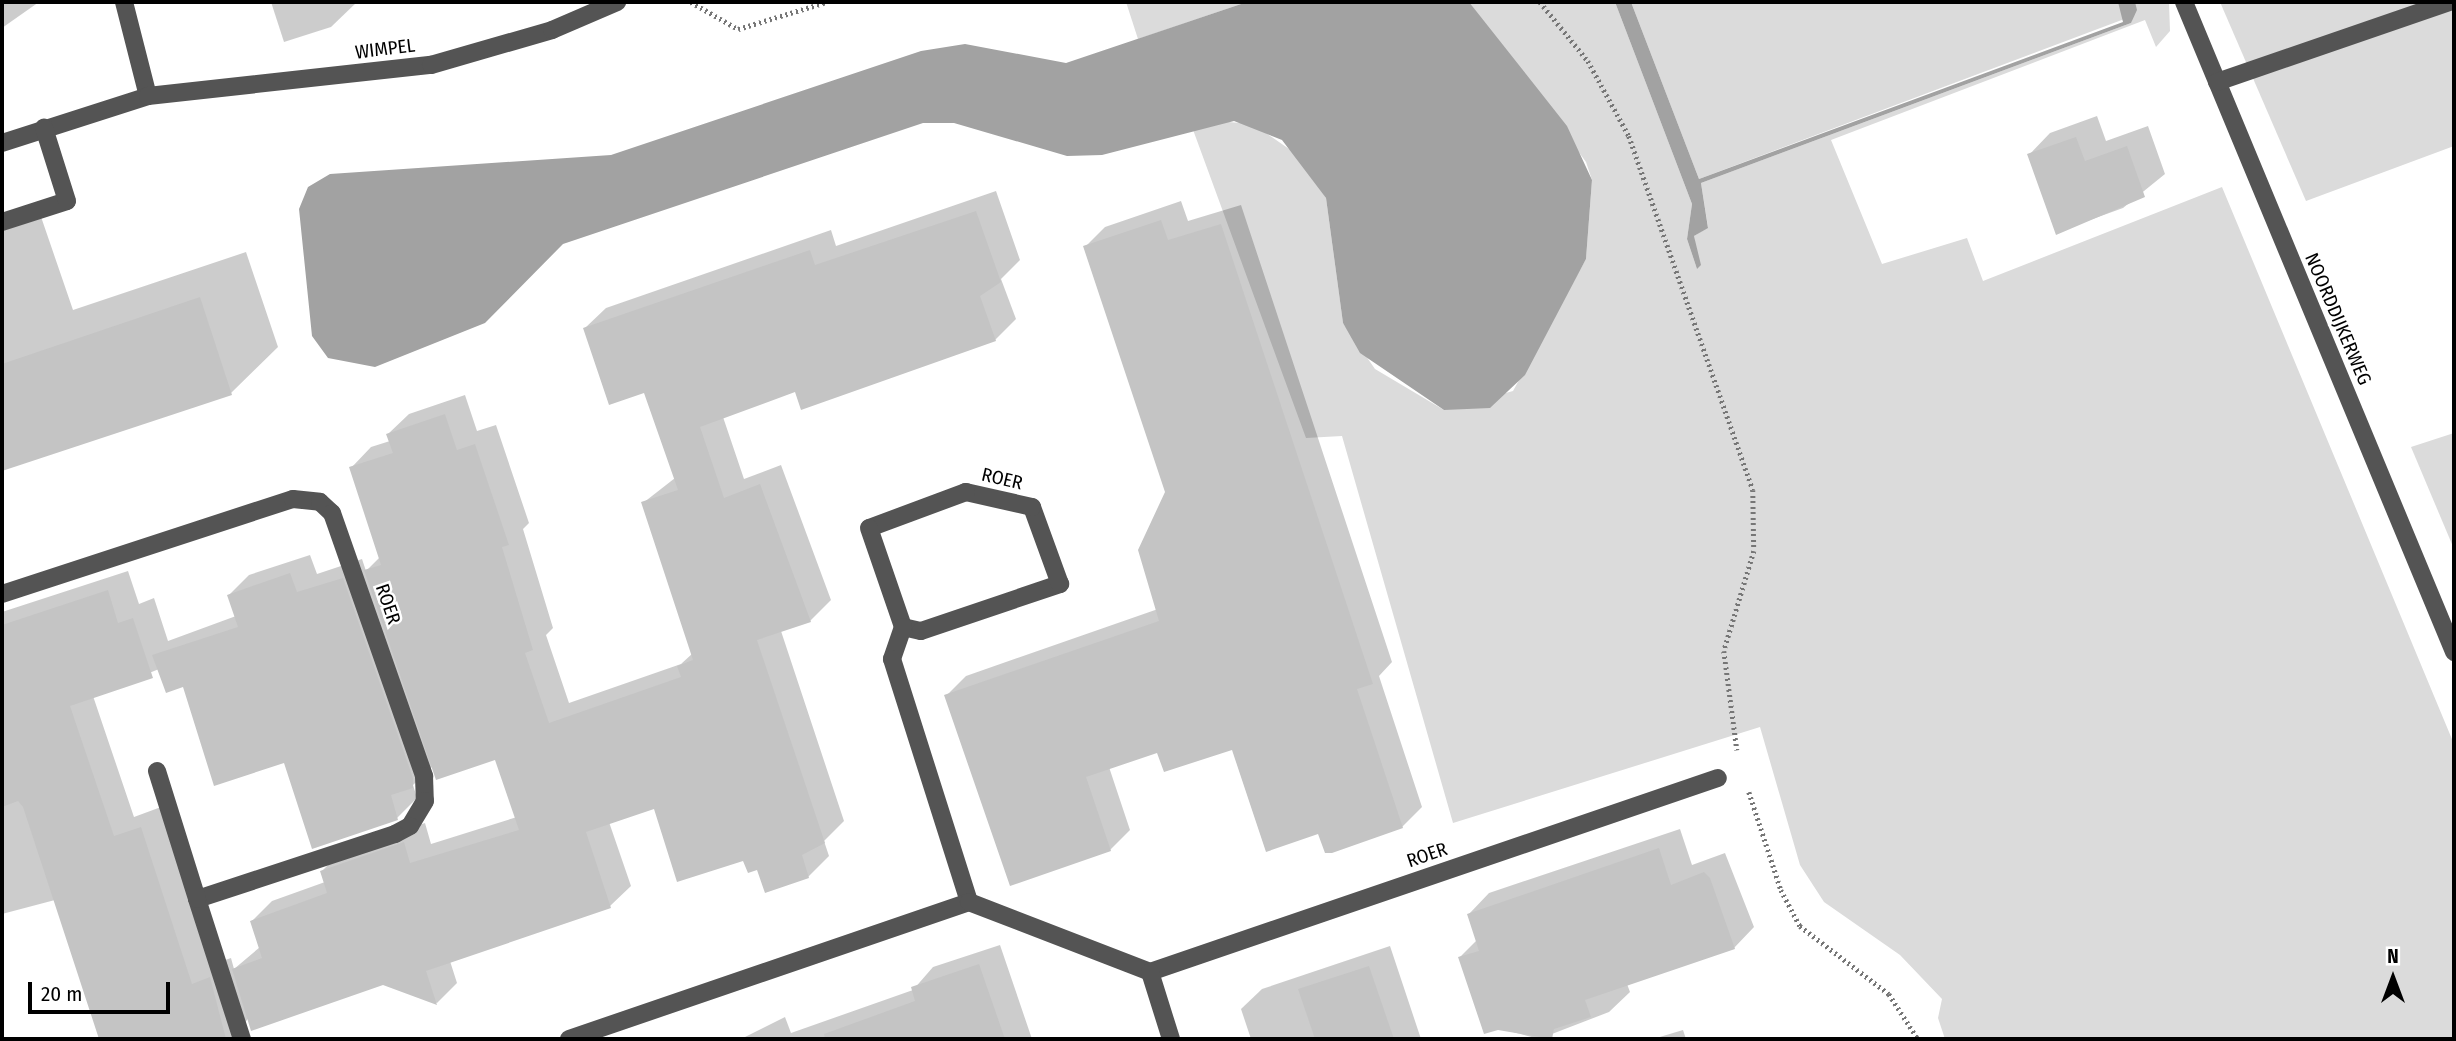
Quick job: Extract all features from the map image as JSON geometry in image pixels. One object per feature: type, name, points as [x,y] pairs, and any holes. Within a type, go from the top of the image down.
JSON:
[{"type":"street","points":[[124,2],[148,96]]},
{"type":"street","name":"WIMPEL","points":[[2,143],[148,96],[431,65],[552,30],[617,2]]},
{"type":"street","name":"NOORDDIJKERWEG","points":[[2184,2],[2454,652]]},
{"type":"street","points":[[2217,82],[2449,2]]},
{"type":"street","points":[[2,222],[67,201],[44,128]]},
{"type":"street","name":"ROER","points":[[966,492],[1032,507],[1060,584],[921,631],[903,627],[869,528],[966,492]]},
{"type":"street","name":"ROER","points":[[2,594],[293,499],[320,502],[332,513],[424,776],[425,801],[410,826],[395,834],[197,899]]},
{"type":"street","points":[[903,627],[892,659],[969,902]]},
{"type":"street","points":[[157,771],[242,1039]]},
{"type":"street","name":"ROER","points":[[1150,972],[1718,778]]},
{"type":"street","points":[[569,1039],[969,902],[1150,972],[1171,1039]]},
{"type":"path","points":[[691,2],[738,29],[827,2]]},
{"type":"path","points":[[1540,2],[1588,61],[1629,136],[1753,491],[1755,551],[1724,652],[1739,757]]},
{"type":"path","points":[[1746,784],[1781,890],[1800,926],[1889,994],[1918,1039]]},
{"type":"shaded area","points":[[1126,2],[1247,2],[1138,39]]},
{"type":"shaded area","points":[[1247,2],[1469,2],[1567,126],[1592,180],[1586,259],[1525,375],[1490,408],[1444,410],[1360,353],[1343,323],[1326,198],[1282,140],[1234,121],[1102,155],[1067,156],[954,123],[923,123],[563,244],[485,323],[375,367],[328,358],[312,336],[299,209],[308,187],[330,174],[611,155],[921,51],[965,44],[1066,63]]},
{"type":"shaded area","points":[[1469,2],[1615,2],[1692,204],[1687,239],[1697,269],[1694,236],[1708,227],[1701,183],[2131,23],[2135,2],[2169,2],[2170,31],[2156,47],[2145,20],[1831,140],[1882,264],[1967,238],[1983,281],[2222,187],[2454,744],[2454,1039],[1945,1039],[1938,1018],[1942,999],[1900,955],[1824,902],[1800,865],[1760,727],[1453,823],[1342,436],[1306,438],[1192,127],[1216,121],[1253,124],[1302,158],[1326,198],[1343,323],[1375,369],[1444,410],[1513,391],[1586,259],[1592,180],[1586,162]]},
{"type":"shaded area","points":[[1615,2],[1631,2],[1699,179],[2123,22],[2118,2],[2135,2],[2137,10],[2131,23],[1701,183],[1708,228],[1694,236],[1701,265],[1697,269],[1687,239],[1692,204]]},
{"type":"shaded area","points":[[1631,2],[2118,2],[2127,18],[1699,179]]},
{"type":"shaded area","points":[[2220,2],[2454,2],[2454,146],[2306,201]]},
{"type":"shaded area","points":[[2454,433],[2454,549],[2411,447]]},
{"type":"building","points":[[2076,137],[2085,161],[2127,146],[2145,197],[2056,235],[2027,154]]},
{"type":"building","points":[[976,211],[1001,282],[980,296],[996,341],[801,410],[795,392],[700,427],[724,498],[760,484],[811,622],[757,640],[825,843],[802,855],[809,878],[765,893],[757,870],[748,873],[743,861],[677,882],[654,809],[586,832],[611,908],[426,971],[437,1005],[383,985],[251,1031],[232,969],[262,958],[250,921],[327,893],[320,871],[404,842],[410,863],[519,830],[495,760],[436,780],[364,570],[381,565],[349,467],[393,453],[386,434],[445,414],[457,450],[475,444],[509,545],[502,547],[533,650],[525,653],[549,723],[681,677],[677,666],[693,660],[641,502],[678,490],[644,393],[609,405],[583,328],[810,250],[815,265]]},
{"type":"building","points":[[1161,220],[1168,240],[1221,224],[1373,684],[1357,689],[1403,828],[1332,853],[1325,853],[1318,834],[1266,852],[1232,750],[1164,772],[1157,753],[1086,777],[1111,851],[1010,886],[944,695],[1159,621],[1138,550],[1165,492],[1083,246]]},
{"type":"building","points":[[200,297],[232,395],[2,471],[2,364]]},
{"type":"building","points":[[290,573],[297,592],[343,578],[413,778],[413,788],[391,795],[398,820],[312,849],[284,763],[214,786],[183,687],[166,693],[152,655],[238,627],[227,595]]},
{"type":"building","points":[[108,590],[118,623],[133,618],[153,678],[70,706],[114,836],[141,827],[192,984],[210,977],[226,1039],[99,1039],[23,807],[18,801],[2,807],[2,625]]},
{"type":"building","points":[[1659,848],[1671,885],[1704,872],[1710,878],[1735,949],[1585,1000],[1591,1017],[1554,1029],[1552,1039],[1498,1030],[1484,1034],[1458,957],[1479,951],[1467,914]]},
{"type":"building","points":[[979,964],[1005,1039],[825,1039],[824,1034],[915,1001],[911,987]]},
{"type":"building","points":[[1369,966],[1394,1039],[1315,1039],[1298,989]]}]
